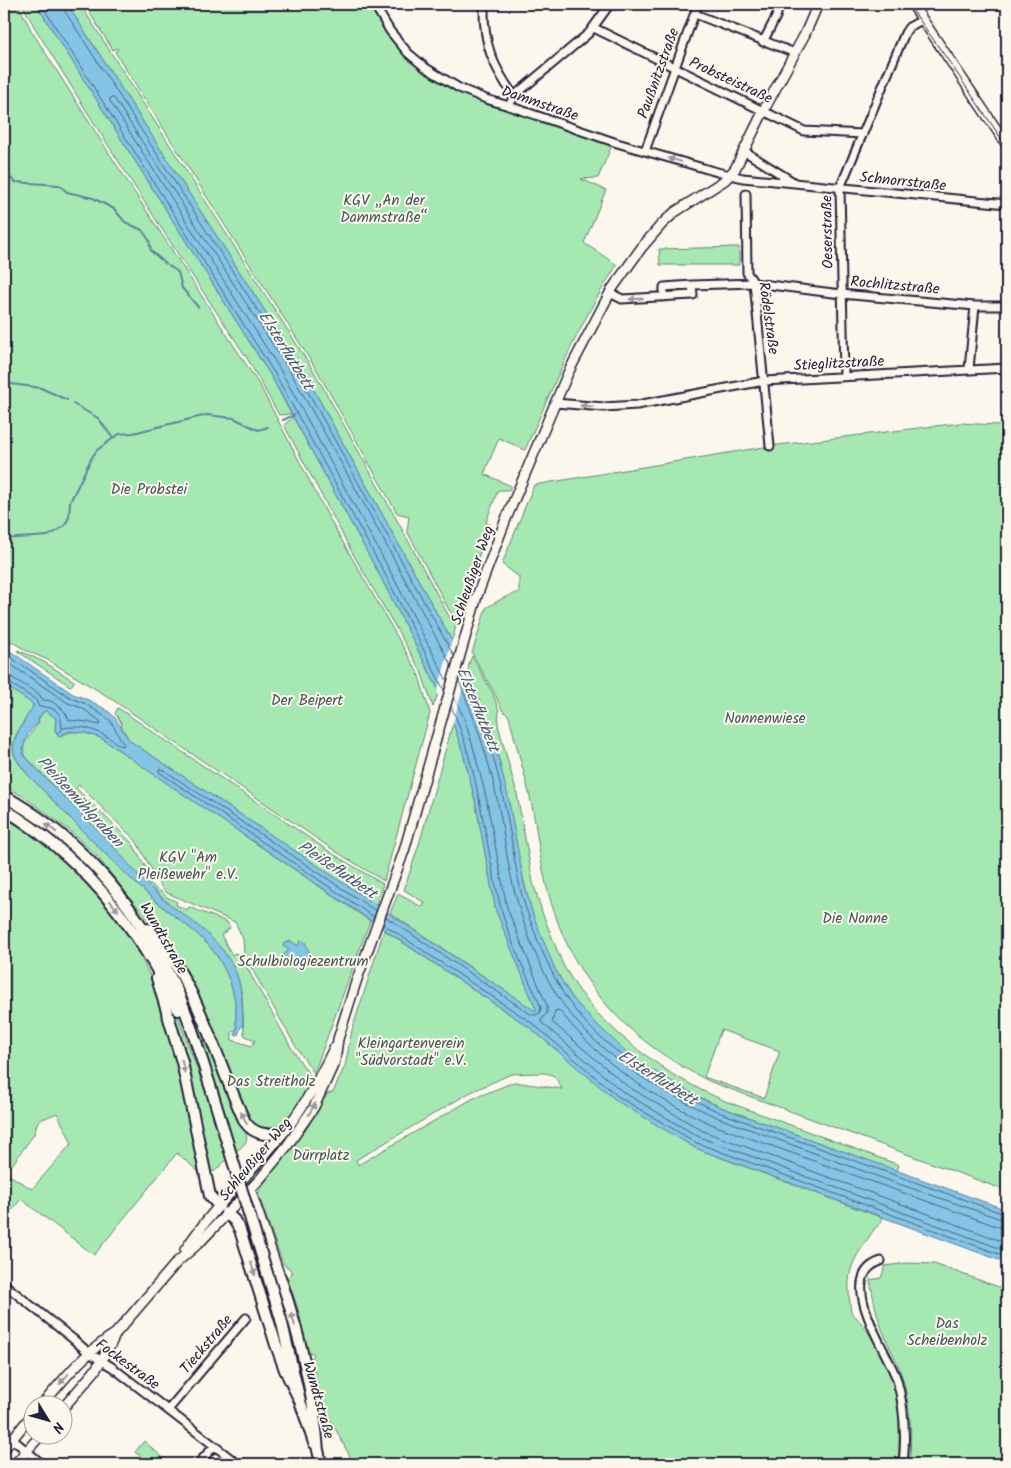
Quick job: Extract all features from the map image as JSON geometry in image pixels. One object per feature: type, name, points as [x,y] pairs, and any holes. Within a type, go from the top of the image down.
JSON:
[{"type":"highway","name":"Wundtstraße","points":[[4,796],[42,820],[65,838],[98,870],[125,902],[149,937],[171,978],[183,1004],[225,1135],[281,1319],[300,1401],[310,1434],[318,1451]]},
{"type":"highway","name":"Wundtstraße","points":[[4,809],[45,837],[82,869],[118,911],[148,954],[177,1007],[200,1058]]},
{"type":"highway","points":[[125,902],[155,935],[189,987],[245,1122],[251,1129],[260,1134],[276,1134],[284,1131]]},
{"type":"highway","points":[[148,954],[182,1062],[210,1196],[234,1220],[240,1230],[278,1351],[300,1401]]},
{"type":"highway","points":[[280,1277],[303,1356],[316,1420],[318,1451]]},
{"type":"highway","name":"Wundtstraße","points":[[291,1358],[310,1417],[321,1464]]},
{"type":"main road","points":[[730,176],[795,54],[818,4]]},
{"type":"main road","points":[[915,5],[922,20],[1007,145]]},
{"type":"main road","name":"Schleußiger Weg","points":[[223,1210],[284,1131],[317,1084],[338,1039],[370,943],[407,844],[463,643],[493,552],[555,403],[593,324],[610,293],[637,254],[662,224],[694,199],[730,176]]},
{"type":"main road","name":"Schleußiger Weg","points":[[223,1210],[250,1189],[287,1146],[314,1106],[335,1061],[338,1039]]},
{"type":"main road","points":[[250,1189],[280,1277]]},
{"type":"main road","points":[[72,1397],[101,1361],[116,1334],[177,1262],[200,1241],[223,1210]]},
{"type":"main road","points":[[50,1396],[89,1353],[116,1334]]},
{"type":"main road","points":[[4,1449],[22,1427]]},
{"type":"main road","points":[[15,1464],[31,1446]]},
{"type":"street","name":"Dammstraße","points":[[374,4],[390,31],[408,53],[426,68],[460,88],[486,99],[645,151],[730,176]]},
{"type":"street","points":[[484,4],[483,25],[491,56],[498,73],[514,96]]},
{"type":"street","points":[[509,106],[514,96],[594,28],[610,4]]},
{"type":"street","name":"Paußnitzstraße","points":[[645,151],[698,4]]},
{"type":"street","points":[[763,42],[776,17],[780,4]]},
{"type":"street","points":[[694,14],[795,54]]},
{"type":"street","name":"Oeserstraße","points":[[844,376],[840,188],[905,33],[910,27],[922,20]]},
{"type":"street","name":"Probsteistraße","points":[[594,28],[674,69],[764,110],[804,131],[863,134]]},
{"type":"street","name":"Schnorrstraße","points":[[744,151],[795,183]]},
{"type":"street","name":"Schnorrstraße","points":[[730,176],[752,180],[1007,204]]},
{"type":"street","name":"Rödelstraße","points":[[746,194],[747,273],[754,283],[770,446]]},
{"type":"street","name":"Rochlitzstraße","points":[[610,293],[622,300],[692,295],[692,285],[754,283],[841,294],[975,306],[1007,306]]},
{"type":"street","points":[[969,369],[975,306]]},
{"type":"street","name":"Stieglitzstraße","points":[[555,403],[604,407],[637,405],[764,381],[1007,368]]},
{"type":"street","points":[[881,1261],[866,1270],[861,1290],[862,1301],[892,1366],[901,1397],[904,1433],[902,1464]]},
{"type":"street","name":"Fockestraße","points":[[4,1284],[89,1353],[114,1369],[238,1464]]},
{"type":"street","name":"Tieckstraße","points":[[168,1410],[246,1318]]},
{"type":"street","points":[[4,1432],[42,1464]]},
{"type":"street","points":[[198,1464],[214,1446]]},
{"type":"green space","name":"Die Probstei","points":[[4,4],[18,4],[31,30],[98,136],[260,386],[329,518],[418,673],[430,713],[384,881],[335,851],[107,696],[46,659],[27,651],[6,638],[4,640]]},
{"type":"green space","points":[[22,4],[36,4],[271,376],[291,414],[279,415],[247,358],[101,134]]},
{"type":"green space","points":[[67,4],[80,4],[315,373],[451,620],[457,622],[452,641],[301,367]]},
{"type":"green space","name":"KGV „An der Dammstraße“","points":[[84,4],[372,4],[396,43],[413,62],[444,85],[508,111],[612,145],[598,178],[581,179],[606,190],[584,243],[617,265],[579,332],[525,450],[499,438],[484,474],[511,486],[509,490],[498,490],[486,522],[490,525],[458,618],[449,610],[407,531],[409,516],[397,513],[318,372],[115,52],[118,49],[113,50]]},
{"type":"green space","points":[[739,247],[739,265],[660,265],[659,249]]},
{"type":"green space","points":[[293,417],[379,574],[439,691],[433,707],[421,671],[353,554],[284,425]]},
{"type":"green space","name":"Die Nonne","points":[[960,423],[1007,427],[1007,1191],[711,1082],[679,1065],[624,1024],[602,999],[583,973],[567,943],[554,911],[544,875],[531,803],[509,716],[502,710],[472,653],[486,608],[503,598],[519,592],[519,577],[502,564],[534,485],[770,446]],"holes":[[[721,1030],[780,1051],[764,1098],[704,1077]]]},
{"type":"green space","points":[[18,650],[44,662],[74,681],[74,683],[70,686]]},
{"type":"green space","points":[[472,656],[493,694],[499,711],[498,725],[517,794],[533,882],[542,912],[563,965],[578,989],[596,1012],[641,1052],[672,1074],[701,1090],[725,1101],[899,1165],[897,1171],[723,1108],[701,1098],[638,1061],[601,1031],[585,1013],[570,994],[555,969],[533,914],[521,871],[507,794],[492,734],[468,674],[468,667]]},
{"type":"green space","points":[[4,685],[33,704],[32,710],[16,736],[13,749],[14,755],[30,777],[120,869],[160,905],[203,939],[217,956],[226,972],[234,997],[237,1025],[236,1031],[232,1032],[232,1040],[252,1046],[255,1040],[244,1034],[242,995],[236,973],[223,950],[150,887],[24,755],[24,744],[39,722],[38,720],[43,712],[46,711],[56,718],[55,730],[59,737],[74,732],[101,738],[370,921],[314,1073],[296,1047],[244,955],[243,939],[235,922],[165,892],[136,841],[79,785],[76,788],[133,844],[151,877],[147,880],[158,891],[177,902],[176,905],[187,910],[189,907],[227,922],[230,928],[221,935],[232,955],[235,953],[240,955],[292,1049],[312,1079],[310,1087],[302,1100],[276,1131],[261,1130],[250,1122],[197,993],[168,945],[95,854],[69,830],[27,799],[4,785],[4,775],[7,772],[4,768]]},
{"type":"green space","points":[[118,708],[333,854],[383,884],[376,905],[133,743],[128,738],[115,713]]},
{"type":"green space","points":[[453,723],[475,800],[496,911],[538,1013],[390,913],[398,894],[422,907],[425,903],[404,890],[420,841]]},
{"type":"green space","points":[[4,818],[57,853],[85,880],[129,936],[143,961],[159,998],[174,1047],[185,1097],[200,1173],[177,1153],[94,1255],[21,1199],[4,1220],[4,1173],[32,1189],[72,1143],[57,1113],[38,1121],[34,1134],[12,1165],[4,1165]]},
{"type":"green space","points":[[384,930],[529,1027],[554,1048],[695,1148],[883,1218],[855,1259],[850,1276],[849,1297],[851,1312],[863,1325],[878,1349],[894,1384],[899,1418],[898,1464],[354,1464],[320,1400],[315,1373],[310,1359],[314,1355],[308,1352],[298,1309],[287,1278],[292,1274],[290,1269],[283,1264],[258,1194],[261,1186],[307,1128],[327,1094],[333,1092],[345,1066],[352,1030]],"holes":[[[542,1073],[555,1077],[562,1089],[514,1082],[472,1099],[358,1165],[356,1160],[469,1093],[511,1074]]]},
{"type":"green space","points":[[178,973],[246,1131],[247,1138],[245,1143],[236,1151],[210,1069],[173,975]]},
{"type":"green space","points":[[178,1016],[217,1124],[227,1159],[215,1171],[208,1172],[173,1018]]},
{"type":"green space","name":"Das Scheibenholz","points":[[908,1263],[934,1264],[1007,1290],[1007,1464],[909,1464],[911,1431],[905,1387],[900,1370],[880,1323],[870,1280],[881,1278],[885,1266]]},
{"type":"green space","points":[[144,1441],[170,1464],[149,1464],[135,1452]]},
{"type":"water","name":"Elsterflutbett","points":[[36,4],[67,4],[301,367],[452,641],[482,707],[498,757],[508,796],[524,884],[533,915],[555,969],[570,995],[590,1018],[635,1060],[698,1097],[723,1108],[1007,1210],[1007,1263],[695,1148],[617,1101],[529,1027],[101,738],[86,733],[70,731],[59,736],[57,734],[63,729],[57,733],[55,730],[56,718],[46,711],[43,712],[38,719],[39,722],[32,728],[27,737],[23,750],[24,755],[112,845],[146,883],[162,898],[195,923],[225,953],[239,980],[241,995],[243,1026],[241,1026],[238,1035],[235,1035],[237,1025],[232,989],[222,964],[210,947],[195,932],[152,898],[120,869],[23,769],[13,750],[19,729],[33,704],[4,685],[4,647],[73,694],[102,707],[112,714],[133,743],[537,1012],[496,911],[475,800],[463,753],[453,723],[439,691],[379,574],[271,376]]},
{"type":"water","points":[[291,941],[298,946],[300,941],[305,942],[310,954],[296,965],[290,963],[283,955],[288,951],[288,948],[283,946],[284,943]]},
{"type":"pier","points":[[453,637],[468,669],[452,727],[437,693]]},
{"type":"waterway","points":[[4,172],[15,182],[59,185],[67,192],[93,198],[114,209],[125,222],[142,230],[149,240],[151,251],[166,264]]},
{"type":"waterway","points":[[169,266],[178,272],[182,288],[198,307]]},
{"type":"waterway","points":[[4,383],[41,388],[67,400]]},
{"type":"waterway","points":[[73,404],[98,418],[112,437]]},
{"type":"waterway","points":[[4,539],[48,536],[65,525],[69,517],[70,502],[91,459],[97,450],[119,434],[133,433],[207,415],[234,418],[258,430],[268,427]]},
{"type":"waterway","points":[[283,420],[294,415]]},
{"type":"tram line","points":[[908,4],[1007,147]]},
{"type":"park label","name":"Der Beipert","points":[[307,700]]},
{"type":"park label","name":"Nonnenwiese","points":[[765,718]]},
{"type":"park label","name":"KGV \"Am Pleißewehr\" e.V.","points":[[188,866]]},
{"type":"park label","name":"Schulbiologiezentrum","points":[[303,961]]},
{"type":"park label","name":"Kleingartenverein \"Südvorstadt\" e.V.","points":[[411,1052]]},
{"type":"park label","name":"Das Streitholz","points":[[271,1081]]},
{"type":"park label","name":"Dürrplatz","points":[[321,1155]]},
{"type":"water label","name":"Pleißemühlgraben","points":[[81,801]]},
{"type":"water label","name":"Pleißeflutbett","points":[[338,869]]}]
